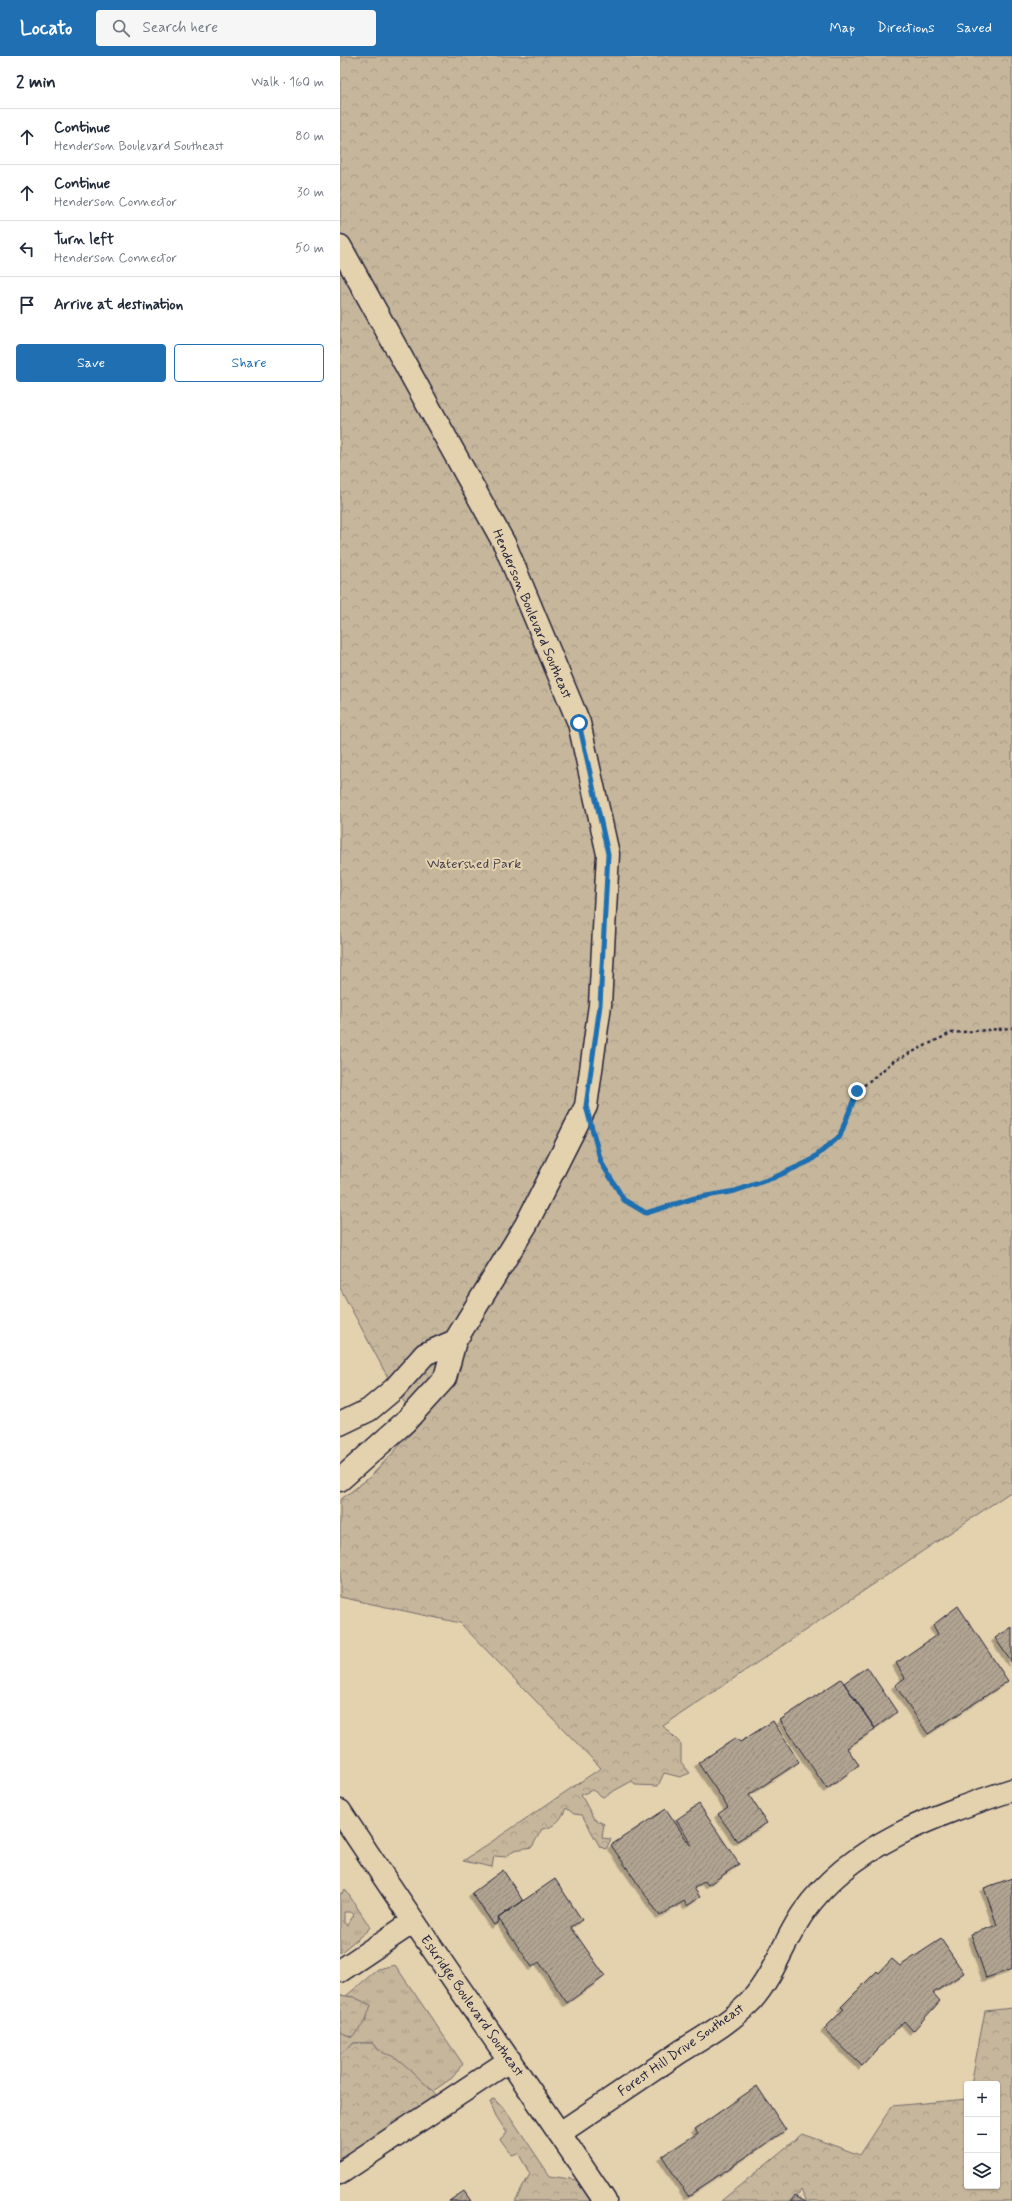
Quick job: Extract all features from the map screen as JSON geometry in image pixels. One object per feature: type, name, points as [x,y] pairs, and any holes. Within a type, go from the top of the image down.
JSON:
[{"type":"main road","name":"Henderson Boulevard Southeast","points":[[340,246],[505,545],[579,723],[608,854],[600,1005],[586,1106],[526,1224],[455,1341],[445,1378],[405,1422],[340,1480]]},
{"type":"main road","points":[[340,1424],[369,1410],[394,1389],[425,1354],[455,1341]]},
{"type":"main road","name":"Forest Hill Drive Southeast","points":[[560,2133],[723,2024],[751,2001],[771,1973],[803,1913],[834,1876],[866,1851],[980,1800],[1012,1790]]},
{"type":"main road","name":"Eskridge Boulevard Southeast","points":[[340,1811],[413,1922],[510,2060],[605,2201]]},
{"type":"main road","points":[[340,1971],[413,1922]]},
{"type":"main road","points":[[340,2173],[510,2060]]},
{"type":"path","points":[[586,1106],[601,1162],[624,1200],[646,1213],[695,1198],[735,1191],[773,1178],[810,1161],[840,1136],[857,1091],[894,1061],[951,1033],[1012,1028]]},
{"type":"green space","name":"Watershed Park","points":[[340,56],[1012,56],[1012,1491],[663,1726],[681,1744],[681,1762],[690,1773],[680,1777],[664,1773],[658,1786],[635,1785],[632,1781],[603,1797],[592,1790],[581,1795],[594,1819],[604,1824],[602,1838],[611,1839],[606,1849],[600,1847],[582,1815],[574,1814],[566,1808],[562,1816],[554,1825],[542,1829],[532,1847],[514,1850],[506,1857],[494,1856],[492,1867],[463,1861],[601,1768],[460,1623],[340,1597],[340,1500],[370,1477],[421,1423],[394,1389],[340,1288]]},
{"type":"green space","points":[[345,1889],[370,1927],[340,1953],[340,1894],[343,1893]],"holes":[[[344,1912],[351,1912],[354,1915],[347,1925],[344,1923]]]},
{"type":"green space","points":[[395,1965],[463,2064],[452,2078],[433,2091],[396,2058],[382,2054],[373,2043],[354,2043],[340,2054],[340,2032],[352,2037],[353,1997],[346,1996],[378,1969]]},
{"type":"green space","points":[[340,1995],[353,1997],[371,2005],[365,2022],[352,2037],[340,2032]]},
{"type":"green space","points":[[1012,2008],[1012,2201],[807,2201],[801,2190],[793,2201],[721,2201],[802,2134],[860,2155],[892,2106],[964,2099],[964,2189],[1000,2189],[1000,2081],[972,2081],[985,2011]]},
{"type":"green space","points":[[354,2043],[373,2043],[382,2052],[396,2058],[419,2078],[440,2100],[340,2186],[340,2054]]},
{"type":"green space","points":[[494,2099],[501,2106],[503,2106],[550,2176],[583,2181],[595,2201],[515,2201],[530,2174],[518,2153],[512,2155],[500,2139],[507,2133],[496,2116],[490,2102]]},
{"type":"building","points":[[958,1606],[1008,1681],[928,1734],[895,1685],[905,1678],[896,1663],[938,1634],[933,1625]]},
{"type":"building","points":[[1012,1627],[1012,1663],[995,1638]]},
{"type":"building","points":[[867,1667],[897,1712],[875,1728],[844,1683]]},
{"type":"building","points":[[841,1679],[875,1729],[847,1748],[859,1765],[827,1789],[780,1720]]},
{"type":"building","points":[[773,1721],[799,1762],[749,1795],[767,1823],[737,1841],[718,1814],[728,1807],[698,1763],[736,1738],[740,1742]]},
{"type":"building","points":[[699,1804],[739,1864],[708,1885],[705,1881],[694,1888],[700,1897],[687,1906],[684,1901],[660,1916],[611,1845],[666,1809],[690,1845],[692,1844],[676,1820]]},
{"type":"building","points":[[503,1870],[523,1901],[498,1918],[499,1922],[494,1925],[472,1893]]},
{"type":"building","points":[[1012,1878],[1012,1969],[986,1978],[971,1934],[997,1925],[984,1888]]},
{"type":"building","points":[[555,1879],[582,1920],[571,1927],[605,1976],[567,2003],[539,1962],[532,1967],[498,1918]]},
{"type":"building","points":[[941,1939],[964,1973],[933,1993],[940,2001],[913,2031],[904,2021],[862,2066],[824,2029],[844,2009],[841,2007],[877,1971],[879,1973],[892,1959],[900,1966]]},
{"type":"building","points":[[757,2086],[786,2130],[688,2196],[662,2156],[698,2133],[695,2129]]},
{"type":"building","points":[[464,2191],[471,2201],[449,2201]]},
{"type":"building","points":[[795,2195],[806,2201],[792,2201]]},
{"type":"route","points":[[579,723],[608,854],[600,1005],[586,1106],[601,1162],[624,1200],[646,1213],[695,1198],[735,1191],[773,1178],[810,1161],[840,1136],[857,1091]]}]
